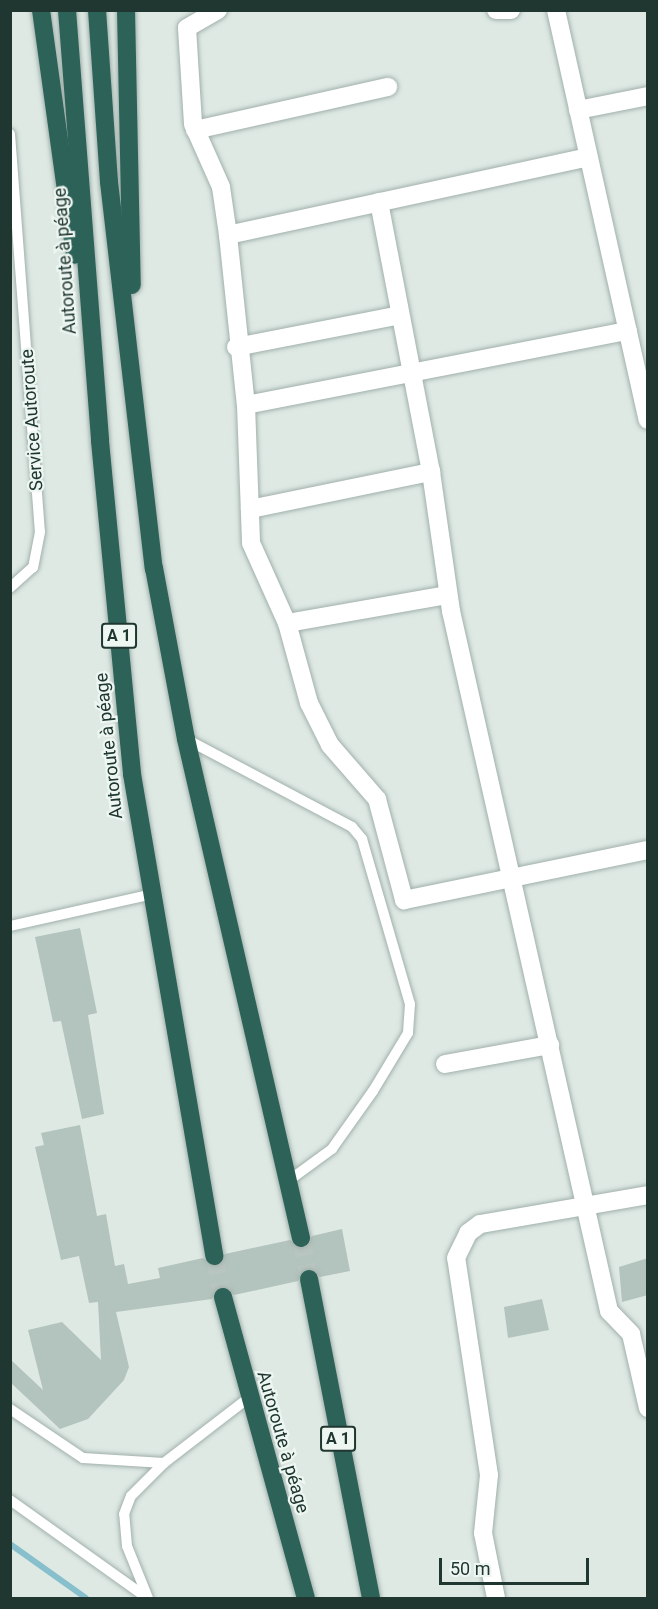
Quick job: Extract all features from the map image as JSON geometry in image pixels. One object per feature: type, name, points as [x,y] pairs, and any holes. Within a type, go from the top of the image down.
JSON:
[{"type":"highway","points":[[41,10],[100,441]]},
{"type":"highway","name":"Autoroute à péage","points":[[68,10],[100,441],[149,894],[214,1256]]},
{"type":"highway","name":"A 1","points":[[97,10],[109,182],[154,568],[186,739],[291,1179],[301,1238]]},
{"type":"highway","points":[[126,10],[135,404]]},
{"type":"highway","name":"A 1","points":[[309,1279],[371,1599]]},
{"type":"highway","name":"Autoroute à péage","points":[[223,1297],[247,1399],[306,1599]]},
{"type":"street","points":[[218,10],[188,28],[195,130],[221,187],[228,235],[236,347],[246,405],[251,543],[287,623],[309,703],[330,745],[377,799],[404,900],[648,850]]},
{"type":"street","points":[[496,10],[511,10]]},
{"type":"street","points":[[556,10],[648,420]]},
{"type":"street","points":[[195,130],[388,87]]},
{"type":"street","points":[[578,111],[648,96]]},
{"type":"street","points":[[228,235],[589,157]]},
{"type":"street","points":[[379,202],[431,472],[448,595],[609,1311],[631,1334],[648,1408]]},
{"type":"street","points":[[236,347],[400,315]]},
{"type":"street","points":[[246,405],[628,330]]},
{"type":"street","points":[[250,509],[431,472]]},
{"type":"street","points":[[287,623],[448,595]]},
{"type":"street","points":[[446,1064],[549,1045]]},
{"type":"street","points":[[496,1599],[483,1533],[489,1475],[456,1258],[468,1233],[480,1224],[586,1208],[648,1195]]},
{"type":"lane","name":"Service Autoroute","points":[[10,134],[40,532],[33,567],[10,588]]},
{"type":"lane","points":[[186,739],[352,827],[362,839],[410,1004],[408,1033],[373,1091],[332,1149],[291,1179]]},
{"type":"lane","points":[[10,926],[149,894]]},
{"type":"lane","points":[[145,1596],[127,1546],[124,1514],[131,1497],[164,1463],[247,1399]]},
{"type":"lane","points":[[10,1409],[83,1458],[164,1463]]},
{"type":"lane","points":[[10,1500],[145,1596]]},
{"type":"building","points":[[80,928],[97,1013],[88,1015],[104,1114],[82,1119],[61,1021],[53,1022],[35,937]]},
{"type":"building","points":[[80,1125],[97,1216],[106,1214],[115,1266],[124,1264],[128,1284],[160,1278],[158,1268],[203,1258],[216,1267],[225,1254],[290,1240],[304,1249],[312,1236],[342,1229],[350,1271],[320,1277],[307,1268],[298,1281],[234,1295],[221,1286],[212,1299],[116,1312],[129,1367],[124,1380],[88,1419],[60,1429],[10,1382],[10,1359],[43,1390],[28,1330],[62,1322],[101,1360],[98,1302],[89,1303],[79,1256],[61,1260],[35,1147],[44,1145],[41,1133]]},
{"type":"building","points":[[648,1258],[648,1295],[622,1302],[619,1267]]},
{"type":"building","points":[[542,1299],[549,1330],[508,1338],[504,1307]]},
{"type":"waterway","points":[[10,1544],[86,1598]]},
{"type":"tunnel","points":[[301,1238],[309,1279]]},
{"type":"tunnel","points":[[214,1256],[223,1297]]}]
